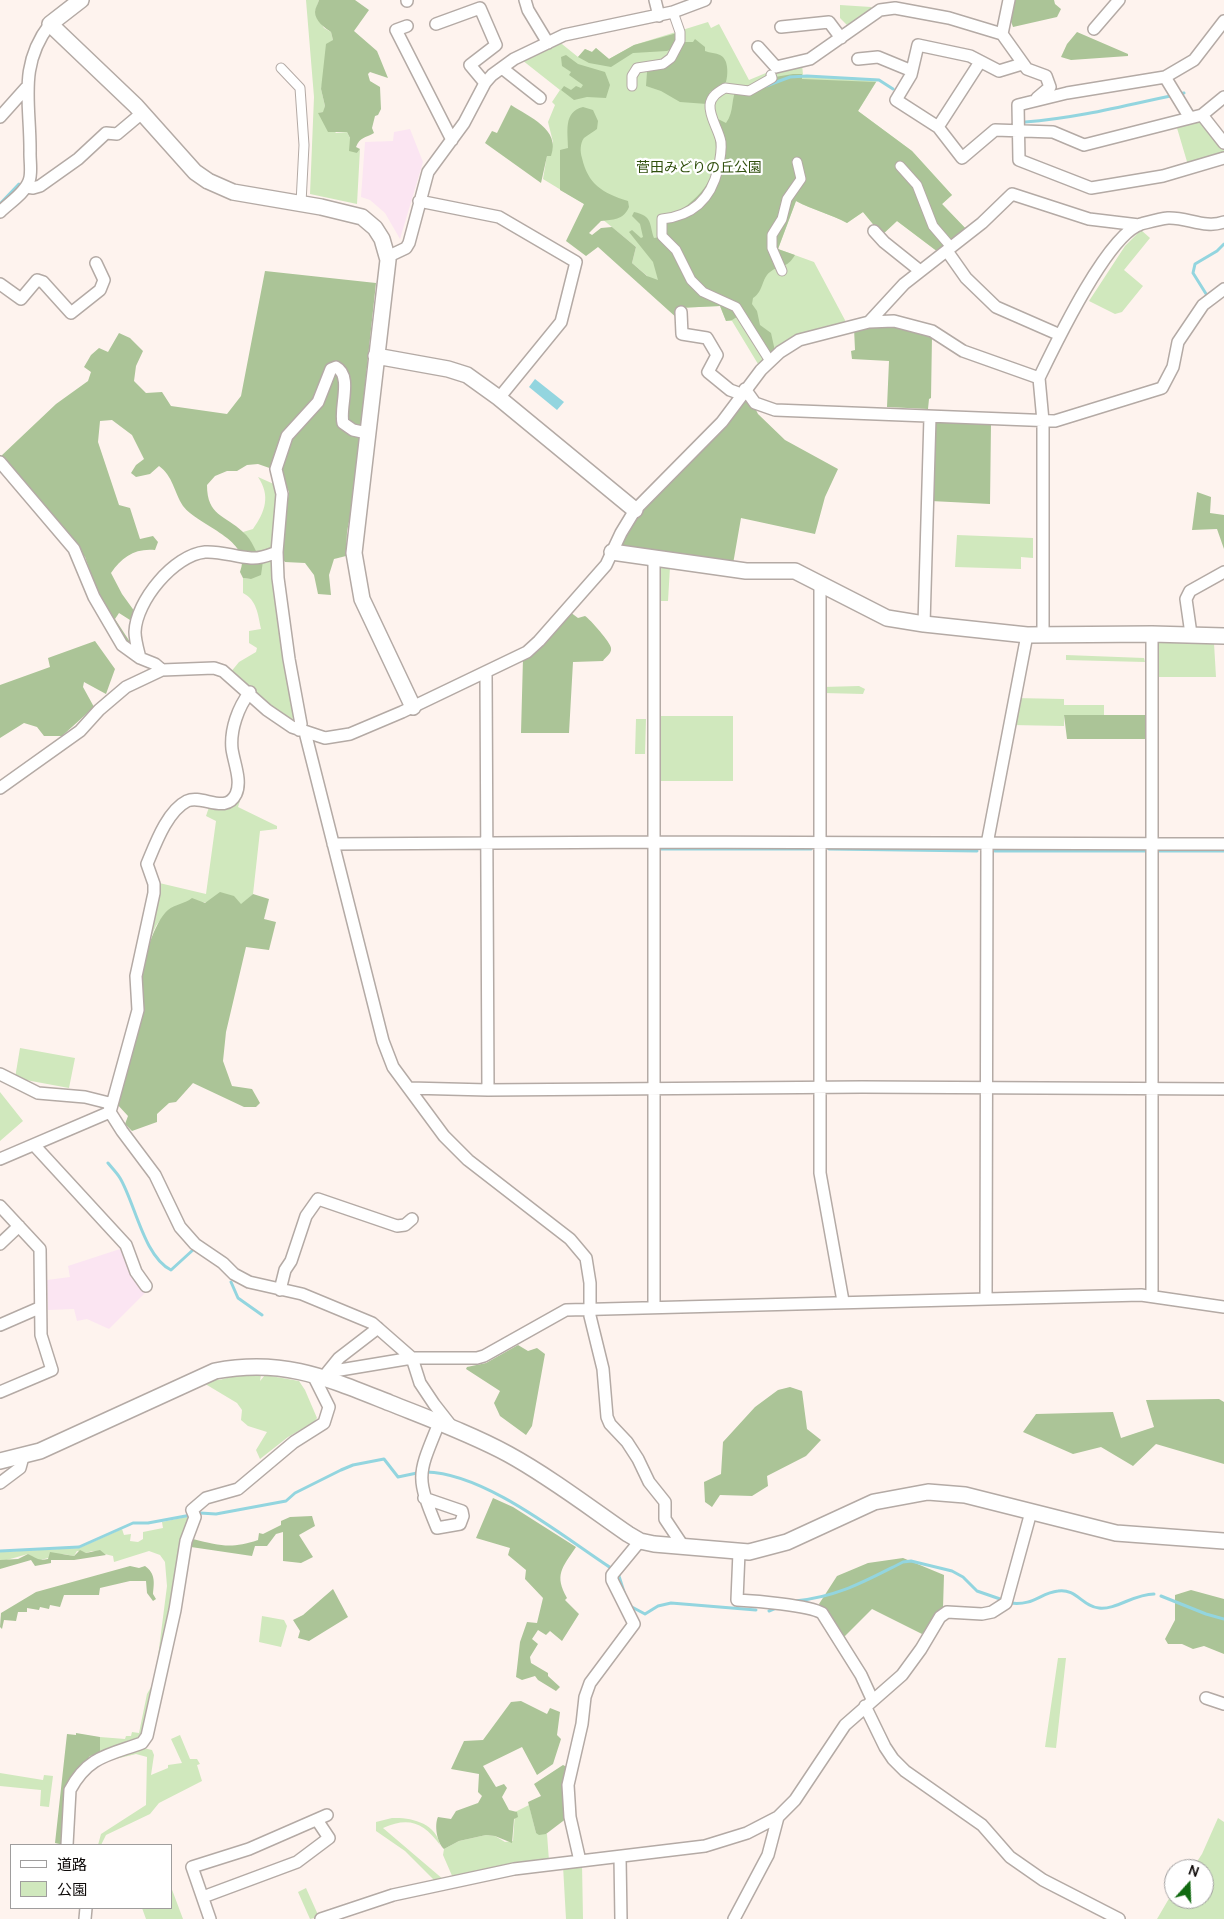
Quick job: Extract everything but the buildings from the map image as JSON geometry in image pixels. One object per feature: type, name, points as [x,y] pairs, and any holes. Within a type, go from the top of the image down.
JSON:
[{"type":"street","points":[[0,212],[26,187],[30,179],[30,135],[26,88],[31,58],[40,38],[50,24],[81,0]]},
{"type":"street","points":[[525,0],[528,10],[548,42]]},
{"type":"street","points":[[655,0],[659,16]]},
{"type":"street","points":[[1002,34],[1009,0]]},
{"type":"street","points":[[1094,28],[1119,0]]},
{"type":"street","points":[[387,257],[406,248],[412,236],[428,172],[452,140],[485,83],[502,68],[514,59],[548,42],[580,30],[659,16],[703,1]]},
{"type":"street","points":[[758,47],[776,67],[810,59],[841,38],[877,5],[949,18],[1002,34],[1027,70],[1046,76],[1050,87],[1031,102]]},
{"type":"street","points":[[436,24],[480,8],[496,45],[470,64],[485,83]]},
{"type":"street","points":[[632,86],[632,76],[637,68],[663,64],[671,58],[680,41],[680,32],[673,12]]},
{"type":"street","points":[[1224,21],[1194,60],[1165,77],[1067,93],[1018,105],[1019,160],[1091,188],[1163,176],[1224,158]]},
{"type":"street","points":[[781,27],[829,22],[841,38]]},
{"type":"street","points":[[50,24],[142,113],[195,172],[208,181],[233,192],[301,203],[362,217],[375,228],[382,239],[387,257],[354,541],[357,581],[368,614],[413,707]]},
{"type":"street","points":[[407,26],[396,30],[452,140]]},
{"type":"street","points":[[1022,64],[999,71],[970,56],[918,45],[912,71],[896,100],[938,127],[962,158],[996,130],[1053,132],[1084,145],[1202,115],[1224,97]]},
{"type":"street","points":[[858,59],[878,57],[912,71]]},
{"type":"street","points":[[938,127],[980,62]]},
{"type":"street","points":[[282,68],[300,88],[304,145],[301,203]]},
{"type":"street","points":[[502,68],[540,98]]},
{"type":"street","points":[[770,361],[736,307],[703,292],[690,280],[676,250],[662,236],[661,228],[662,218],[683,215],[700,204],[707,196],[716,178],[722,149],[711,109],[713,96],[725,88],[749,91],[772,78],[771,75]]},
{"type":"street","points":[[1165,77],[1190,118]]},
{"type":"street","points":[[0,117],[26,88]]},
{"type":"street","points":[[26,187],[34,188],[40,186],[78,158],[106,133],[117,134],[142,113]]},
{"type":"street","points":[[1202,115],[1224,143]]},
{"type":"street","points":[[782,271],[771,242],[772,235],[782,219],[787,199],[801,179],[797,162]]},
{"type":"street","points":[[900,166],[917,185],[933,226],[966,278],[996,307],[1060,335]]},
{"type":"street","points":[[869,322],[890,296],[919,270],[982,223],[1012,194],[1089,219],[1139,225],[1167,218],[1200,224],[1224,222]]},
{"type":"street","points":[[419,202],[499,217],[576,262],[561,322],[499,398]]},
{"type":"street","points":[[1043,636],[1043,421],[1039,378],[1060,335],[1090,282],[1124,236],[1139,225]]},
{"type":"street","points":[[874,230],[884,242],[919,270]]},
{"type":"street","points":[[0,284],[20,299],[37,280],[43,282],[71,313],[100,290],[104,280],[96,264]]},
{"type":"street","points":[[681,312],[682,334],[707,338],[717,355],[708,372],[730,390],[743,392],[756,403],[775,410],[1055,421],[1162,388],[1173,367],[1178,342],[1203,305],[1224,289]]},
{"type":"street","points":[[0,788],[80,731],[99,710],[126,687],[162,670],[214,668],[231,676],[267,710],[302,731],[325,738],[341,736],[413,707],[527,652],[606,565],[621,533],[635,510],[722,422],[743,392],[770,361],[798,340],[869,322],[894,321],[932,331],[963,351],[1039,378]]},
{"type":"street","points":[[376,356],[455,371],[466,375],[499,398],[635,510]]},
{"type":"street","points":[[367,433],[353,430],[343,423],[341,416],[344,379],[340,369],[336,367],[331,369],[318,402],[287,436],[278,459],[276,469],[282,494],[277,552],[289,659],[302,731],[383,1040],[393,1067],[444,1136],[468,1160],[580,1249],[586,1258],[589,1272],[589,1309],[603,1369],[607,1417],[635,1453],[649,1482],[665,1502],[665,1519],[684,1546]]},
{"type":"street","points":[[924,624],[930,417]]},
{"type":"street","points":[[0,462],[74,549],[94,597],[122,645],[162,670]]},
{"type":"street","points":[[140,658],[135,631],[143,607],[157,586],[175,565],[202,552],[216,551],[250,558],[260,558],[277,552]]},
{"type":"street","points":[[612,552],[746,571],[790,570],[887,618],[924,624],[1043,636],[1152,634],[1224,636]]},
{"type":"street","points":[[654,557],[654,1307]]},
{"type":"street","points":[[1191,634],[1186,599],[1190,591],[1224,572]]},
{"type":"street","points":[[820,584],[820,1173],[843,1302]]},
{"type":"street","points":[[1152,634],[1152,1295]]},
{"type":"street","points":[[986,1298],[987,844],[1027,635]]},
{"type":"street","points":[[486,673],[488,1090]]},
{"type":"street","points":[[110,1112],[138,1010],[136,976],[154,893],[154,884],[147,864],[164,826],[184,803],[190,800],[223,804],[230,802],[235,795],[238,783],[232,738],[240,710],[250,692]]},
{"type":"street","points":[[333,844],[654,842],[1224,844]]},
{"type":"street","points":[[0,1074],[38,1093],[85,1097],[109,1104],[110,1112],[122,1131],[155,1175],[180,1227],[195,1244],[223,1263],[234,1274],[249,1282],[317,1300],[372,1323],[412,1358],[420,1383],[446,1426]]},
{"type":"street","points":[[409,1088],[488,1090],[819,1088],[1224,1089]]},
{"type":"street","points":[[0,1159],[110,1112]]},
{"type":"street","points":[[34,1145],[126,1245],[136,1272],[146,1286]]},
{"type":"street","points":[[280,1290],[285,1270],[291,1261],[306,1216],[318,1199],[397,1226],[405,1226],[412,1218]]},
{"type":"street","points":[[0,1206],[40,1249],[39,1308],[41,1335],[52,1370],[0,1392]]},
{"type":"street","points":[[0,1244],[19,1226]]},
{"type":"street","points":[[322,1375],[412,1358],[477,1358],[484,1356],[566,1310],[1152,1295],[1224,1307]]},
{"type":"street","points":[[0,1325],[39,1308]]},
{"type":"street","points":[[322,1375],[339,1358],[378,1328]]},
{"type":"street","points":[[0,1460],[23,1457],[40,1451],[215,1371],[244,1366],[266,1366],[322,1375],[501,1450],[537,1471],[640,1541],[739,1552],[760,1550],[787,1542],[874,1502],[928,1492],[965,1495],[1116,1533],[1224,1541]]},
{"type":"street","points":[[67,1844],[70,1790],[74,1783],[92,1761],[142,1743],[148,1736],[175,1610],[186,1541],[195,1517],[192,1510],[206,1498],[238,1489],[294,1442],[324,1423],[329,1407],[322,1375]]},
{"type":"street","points":[[424,1498],[421,1468],[446,1426]]},
{"type":"street","points":[[0,1483],[20,1468],[23,1457]]},
{"type":"street","points":[[321,1919],[393,1895],[514,1869],[620,1857],[719,1842],[747,1833],[778,1817],[795,1800],[845,1725],[902,1675],[921,1649],[940,1617],[947,1612],[982,1614],[992,1612],[1006,1603],[1031,1512]]},
{"type":"street","points":[[580,1861],[569,1808],[570,1772],[582,1724],[587,1689],[634,1624],[624,1608],[612,1580],[612,1575],[640,1541]]},
{"type":"street","points":[[739,1552],[737,1600],[776,1603],[783,1606],[815,1610],[822,1614],[861,1675],[885,1747],[893,1759],[905,1771],[982,1825],[1010,1857],[1044,1880],[1119,1919]]},
{"type":"street","points":[[1206,1698],[1224,1704]]},
{"type":"street","points":[[203,1897],[297,1862],[328,1838],[322,1817],[249,1848],[192,1867],[210,1919]]},
{"type":"street","points":[[734,1919],[768,1856],[778,1817]]},
{"type":"street","points":[[620,1857],[621,1919]]},
{"type":"shaded area","points":[[410,129],[423,162],[400,239],[385,213],[370,200],[361,197],[365,142],[393,141],[394,132]]},
{"type":"shaded area","points":[[120,1249],[131,1273],[145,1293],[109,1329],[87,1319],[77,1321],[74,1309],[48,1310],[47,1280],[70,1277],[68,1266]]},
{"type":"green space","points":[[306,0],[319,0],[315,12],[324,28],[331,32],[333,40],[321,89],[325,106],[324,112],[319,113],[336,133],[347,132],[357,153],[360,149],[357,204],[310,194],[314,97]]},
{"type":"green space","points":[[319,0],[355,0],[369,10],[354,31],[377,51],[388,78],[370,72],[368,74],[370,81],[380,87],[381,109],[378,115],[375,116],[372,128],[374,133],[359,141],[356,147],[360,149],[357,153],[349,151],[350,138],[347,132],[328,132],[318,113],[323,112],[325,106],[321,89],[326,44],[333,40],[331,32],[321,24],[315,15]]},
{"type":"green space","points":[[1015,0],[1054,0],[1055,4],[1061,9],[1057,17],[1013,27],[1009,16]]},
{"type":"green space","points":[[840,5],[871,7],[873,11],[847,25],[840,18]]},
{"type":"green space","name":"菅田みどりの丘公園","points":[[708,22],[711,28],[719,24],[749,80],[778,68],[802,64],[803,75],[878,79],[858,111],[912,151],[952,195],[942,204],[968,231],[938,252],[897,221],[882,235],[863,212],[847,223],[796,201],[778,249],[814,262],[846,322],[819,328],[791,338],[758,364],[732,321],[726,321],[720,306],[678,308],[666,292],[632,263],[636,247],[584,204],[543,179],[547,155],[553,142],[548,122],[555,105],[552,102],[560,90],[522,60],[557,40],[578,57],[585,49],[592,52],[596,48],[609,59],[634,45]]},
{"type":"green space","points":[[1077,32],[1128,54],[1128,56],[1071,60],[1061,57],[1067,44]]},
{"type":"green space","points":[[677,33],[672,49],[633,53],[611,67],[589,63],[578,57],[585,49],[592,52],[596,48],[609,59],[634,45]]},
{"type":"green space","points":[[695,39],[705,47],[705,51],[723,57],[727,67],[726,82],[710,92],[707,104],[680,102],[661,91],[646,86],[647,72],[675,58],[684,42],[693,42]]},
{"type":"green space","points":[[566,55],[578,64],[605,72],[610,85],[606,98],[587,97],[574,100],[561,90],[564,86],[571,90],[576,86],[581,88],[583,85],[569,75],[571,72],[562,66],[561,57]]},
{"type":"green space","points":[[802,74],[802,79],[876,82],[858,111],[912,151],[952,195],[942,204],[968,231],[938,252],[897,221],[882,235],[863,212],[847,223],[796,201],[778,249],[795,255],[789,263],[767,275],[759,292],[753,298],[752,304],[757,311],[760,325],[771,333],[775,351],[769,356],[745,312],[732,320],[726,321],[720,306],[678,308],[678,319],[598,247],[586,256],[566,241],[584,204],[560,190],[560,150],[568,148],[567,129],[572,113],[583,107],[593,110],[598,121],[597,129],[584,138],[581,148],[585,167],[592,181],[611,195],[628,201],[629,207],[627,212],[621,217],[601,221],[589,233],[592,235],[601,228],[612,227],[636,247],[632,263],[647,276],[658,280],[653,262],[629,232],[632,230],[641,238],[643,237],[640,224],[632,216],[634,212],[647,218],[654,238],[660,237],[663,221],[684,208],[708,183],[715,161],[714,126],[718,119],[726,123],[729,118],[738,86],[752,85],[769,78]]},
{"type":"green space","points":[[511,105],[542,125],[552,138],[551,156],[547,156],[541,183],[485,143],[492,131],[497,133]]},
{"type":"green space","points":[[1203,121],[1224,149],[1224,153],[1188,165],[1177,128]]},
{"type":"green space","points":[[1141,230],[1150,238],[1124,270],[1143,286],[1122,312],[1115,314],[1089,301],[1125,246]]},
{"type":"green space","points":[[265,271],[376,283],[352,506],[347,532],[346,556],[334,559],[329,575],[331,595],[318,594],[314,575],[305,563],[285,562],[279,555],[289,492],[278,471],[258,464],[247,465],[237,471],[227,471],[215,476],[207,485],[210,503],[214,509],[246,535],[263,561],[261,575],[251,579],[243,578],[240,572],[242,561],[239,551],[232,542],[183,506],[167,474],[159,466],[150,474],[136,477],[131,473],[136,465],[144,459],[132,435],[112,420],[100,421],[98,442],[119,505],[130,508],[140,539],[153,536],[158,542],[155,550],[141,550],[124,558],[111,573],[122,594],[135,612],[130,620],[119,613],[115,619],[132,645],[132,650],[119,635],[95,585],[85,557],[0,457],[56,404],[88,381],[91,372],[84,367],[91,355],[99,348],[108,352],[119,333],[130,338],[143,351],[136,366],[134,381],[146,393],[162,392],[171,406],[227,414],[241,396]]},
{"type":"green space","points":[[889,323],[932,336],[931,398],[929,399],[928,409],[887,407],[889,361],[852,359],[851,351],[855,350],[854,328]]},
{"type":"green space","points":[[743,399],[754,406],[758,414],[785,440],[838,469],[825,497],[815,534],[741,518],[733,564],[617,547],[635,513]]},
{"type":"green space","points":[[933,421],[991,424],[990,504],[931,501]]},
{"type":"green space","points":[[258,477],[276,485],[281,636],[293,716],[292,724],[230,673],[239,662],[256,652],[257,648],[249,643],[249,631],[261,629],[254,604],[243,593],[243,578],[251,579],[255,565],[255,554],[252,544],[243,532],[253,529],[261,516],[265,504],[264,491]]},
{"type":"green space","points":[[1197,492],[1211,497],[1210,513],[1224,515],[1224,549],[1217,529],[1192,530]]},
{"type":"green space","points":[[957,535],[1033,538],[1033,558],[1021,557],[1021,569],[955,567]]},
{"type":"green space","points":[[662,566],[670,567],[668,601],[657,601],[658,569]]},
{"type":"green space","points":[[570,612],[578,618],[585,616],[600,631],[610,645],[610,652],[603,661],[573,662],[569,733],[521,733],[523,658]]},
{"type":"green space","points":[[95,641],[115,669],[106,694],[84,682],[83,687],[94,707],[62,736],[44,736],[37,727],[24,723],[0,738],[0,685],[50,667],[48,658]]},
{"type":"green space","points":[[1158,641],[1214,643],[1216,677],[1155,677]]},
{"type":"green space","points":[[1066,655],[1144,658],[1145,662],[1066,660]]},
{"type":"green space","points":[[859,686],[865,689],[863,694],[824,693],[823,687]]},
{"type":"green space","points":[[1015,698],[1064,699],[1064,705],[1104,705],[1104,715],[1064,715],[1064,726],[1011,725]]},
{"type":"green space","points":[[1064,715],[1145,715],[1145,739],[1067,739]]},
{"type":"green space","points":[[657,716],[733,716],[733,781],[656,781]]},
{"type":"green space","points":[[636,719],[646,719],[645,754],[635,754]]},
{"type":"green space","points":[[240,784],[245,785],[238,807],[277,826],[277,829],[260,831],[253,894],[241,905],[207,902],[185,904],[166,914],[156,927],[140,970],[155,882],[206,894],[216,821],[206,816],[209,807],[222,806]]},
{"type":"green space","points":[[220,892],[234,896],[241,904],[253,894],[269,899],[264,919],[276,922],[269,950],[246,947],[226,1032],[223,1061],[232,1086],[252,1089],[260,1103],[256,1107],[244,1107],[193,1083],[176,1102],[169,1103],[157,1114],[157,1122],[132,1131],[125,1124],[128,1116],[116,1103],[134,1001],[149,945],[158,924],[168,910],[192,898],[205,903]]},
{"type":"green space","points":[[20,1048],[75,1058],[69,1088],[15,1078]]},
{"type":"green space","points":[[0,1092],[23,1121],[0,1141]]},
{"type":"green space","points":[[518,1345],[528,1351],[537,1348],[545,1354],[532,1426],[526,1435],[500,1416],[494,1403],[500,1391],[466,1369],[467,1367],[486,1363]]},
{"type":"green space","points":[[239,1375],[261,1375],[260,1381],[265,1375],[299,1381],[317,1418],[314,1422],[288,1437],[260,1459],[256,1450],[267,1432],[248,1426],[241,1420],[242,1410],[237,1403],[202,1382],[216,1377],[219,1380]]},
{"type":"green space","points":[[790,1387],[802,1391],[807,1429],[821,1440],[806,1456],[767,1476],[768,1486],[752,1496],[720,1495],[712,1507],[705,1502],[704,1482],[721,1474],[723,1442],[755,1407],[778,1390]]},
{"type":"green space","points":[[1219,1399],[1224,1402],[1224,1464],[1156,1444],[1133,1466],[1101,1447],[1073,1454],[1023,1432],[1036,1414],[1113,1412],[1121,1438],[1154,1427],[1146,1400]]},
{"type":"green space","points":[[493,1498],[513,1507],[576,1547],[564,1566],[560,1577],[567,1598],[565,1600],[579,1614],[562,1641],[550,1631],[546,1635],[538,1630],[532,1639],[538,1644],[530,1657],[531,1663],[548,1673],[548,1676],[560,1687],[556,1691],[538,1680],[535,1676],[522,1680],[516,1677],[520,1642],[527,1622],[537,1623],[543,1598],[525,1579],[526,1570],[508,1555],[510,1548],[476,1538]]},
{"type":"green space","points":[[191,1516],[173,1608],[143,1733],[139,1737],[100,1754],[100,1737],[125,1739],[126,1736],[131,1736],[132,1732],[139,1733],[147,1694],[155,1680],[167,1586],[165,1562],[160,1555],[149,1551],[114,1562],[113,1556],[92,1551],[86,1553],[77,1551],[74,1556],[63,1554],[37,1561],[28,1554],[3,1561],[0,1560],[0,1552],[79,1548],[122,1529],[124,1535],[131,1534],[130,1541],[138,1542],[143,1539],[143,1532],[163,1528],[162,1522]]},
{"type":"green space","points":[[312,1516],[315,1526],[299,1535],[313,1557],[301,1563],[283,1561],[283,1532],[276,1534],[267,1546],[255,1546],[252,1556],[191,1547],[193,1539],[226,1546],[249,1543],[258,1540],[259,1533],[263,1534],[281,1525],[281,1521],[290,1517]]},
{"type":"green space","points":[[80,1550],[86,1553],[100,1550],[106,1555],[74,1560],[51,1560],[51,1563],[35,1566],[31,1560],[0,1569],[0,1560],[18,1559],[28,1554],[45,1560],[48,1559],[50,1552],[74,1556]]},
{"type":"green space","points":[[903,1558],[944,1575],[943,1608],[922,1634],[872,1609],[842,1639],[819,1604],[837,1576],[868,1563]]},
{"type":"green space","points":[[130,1566],[139,1568],[145,1566],[149,1569],[154,1579],[153,1594],[156,1599],[153,1601],[147,1593],[146,1581],[130,1581],[100,1588],[99,1595],[64,1595],[60,1607],[50,1605],[49,1609],[40,1607],[39,1610],[27,1608],[27,1612],[18,1612],[16,1621],[4,1620],[2,1629],[0,1627],[1,1613],[36,1592]]},
{"type":"green space","points":[[333,1589],[348,1617],[309,1641],[298,1638],[300,1631],[293,1620],[303,1615]]},
{"type":"green space","points":[[1191,1590],[1224,1599],[1224,1654],[1204,1646],[1193,1649],[1182,1644],[1168,1644],[1165,1639],[1175,1620],[1175,1595]]},
{"type":"green space","points":[[262,1616],[284,1620],[287,1626],[281,1647],[259,1642]]},
{"type":"green space","points":[[1058,1658],[1066,1658],[1056,1748],[1045,1747]]},
{"type":"green space","points":[[521,1701],[547,1714],[550,1708],[560,1712],[557,1735],[561,1739],[553,1764],[537,1775],[522,1747],[483,1766],[496,1787],[504,1784],[507,1788],[502,1797],[509,1810],[517,1812],[518,1817],[514,1819],[512,1843],[495,1836],[486,1835],[459,1841],[444,1849],[437,1834],[436,1825],[438,1817],[451,1819],[456,1811],[478,1803],[482,1796],[478,1792],[479,1774],[451,1769],[464,1741],[483,1740],[511,1702]]},
{"type":"green space","points":[[76,1733],[100,1737],[100,1754],[90,1756],[67,1788],[64,1844],[60,1844],[55,1843],[67,1734],[76,1735]]},
{"type":"green space","points":[[180,1735],[190,1759],[197,1759],[200,1764],[197,1765],[202,1781],[159,1803],[150,1814],[106,1835],[102,1844],[98,1844],[101,1834],[146,1805],[147,1757],[136,1754],[95,1764],[139,1747],[152,1750],[154,1755],[151,1775],[168,1768],[168,1765],[182,1763],[171,1739]]},
{"type":"green space","points":[[563,1765],[569,1768],[567,1818],[546,1834],[539,1835],[536,1833],[528,1802],[541,1796],[534,1784]]},
{"type":"green space","points":[[0,1773],[43,1780],[44,1775],[53,1776],[49,1807],[40,1806],[41,1790],[0,1786]]},
{"type":"green space","points":[[529,1805],[536,1833],[547,1834],[549,1861],[453,1878],[443,1855],[444,1849],[459,1841],[486,1835],[495,1836],[505,1842],[513,1841],[515,1812]]},
{"type":"green space","points":[[392,1818],[414,1820],[433,1831],[438,1837],[440,1845],[428,1831],[415,1824],[401,1822],[383,1828],[444,1880],[437,1883],[405,1851],[376,1831],[376,1822]]},
{"type":"green space","points":[[1218,1818],[1224,1822],[1224,1919],[1157,1919],[1164,1907],[1164,1909],[1214,1909],[1214,1859],[1199,1859]]},
{"type":"green space","points":[[582,1864],[583,1919],[566,1919],[563,1866]]},
{"type":"green space","points":[[306,1888],[319,1917],[310,1919],[298,1892]]},
{"type":"green space","points":[[172,1890],[183,1919],[146,1919],[142,1909],[172,1909]]},
{"type":"water","points":[[535,379],[564,402],[557,410],[529,387]]},
{"type":"waterway","points":[[766,86],[790,77],[807,76],[879,80],[893,89]]},
{"type":"waterway","points":[[1025,122],[1086,114],[1184,93]]},
{"type":"waterway","points":[[0,204],[19,184]]},
{"type":"waterway","points":[[1208,297],[1193,273],[1195,264],[1217,251],[1224,244]]},
{"type":"waterway","points":[[660,849],[811,849]]},
{"type":"waterway","points":[[829,849],[977,851]]},
{"type":"waterway","points":[[995,851],[1224,851]]},
{"type":"waterway","points":[[108,1163],[120,1178],[147,1242],[162,1263],[171,1270],[194,1249]]},
{"type":"waterway","points":[[231,1282],[238,1298],[262,1315]]},
{"type":"waterway","points":[[200,1513],[216,1514],[286,1501],[295,1493],[341,1470],[353,1465],[384,1459],[398,1477],[417,1473]]},
{"type":"waterway","points":[[426,1472],[449,1475],[498,1494],[611,1568]]},
{"type":"waterway","points":[[0,1551],[79,1547],[133,1523],[148,1523],[191,1515]]},
{"type":"waterway","points":[[795,1601],[838,1592],[903,1562],[911,1561],[952,1571],[963,1577],[977,1591],[1003,1600]]},
{"type":"waterway","points":[[618,1573],[624,1592]]},
{"type":"waterway","points":[[1010,1603],[1025,1603],[1052,1592],[1064,1591],[1070,1592],[1093,1607],[1105,1608],[1139,1596],[1154,1594]]},
{"type":"waterway","points":[[1161,1596],[1224,1619]]},
{"type":"waterway","points":[[630,1606],[645,1614],[658,1606],[671,1603],[756,1610]]},
{"type":"waterway","points":[[769,1611],[776,1608]]}]
